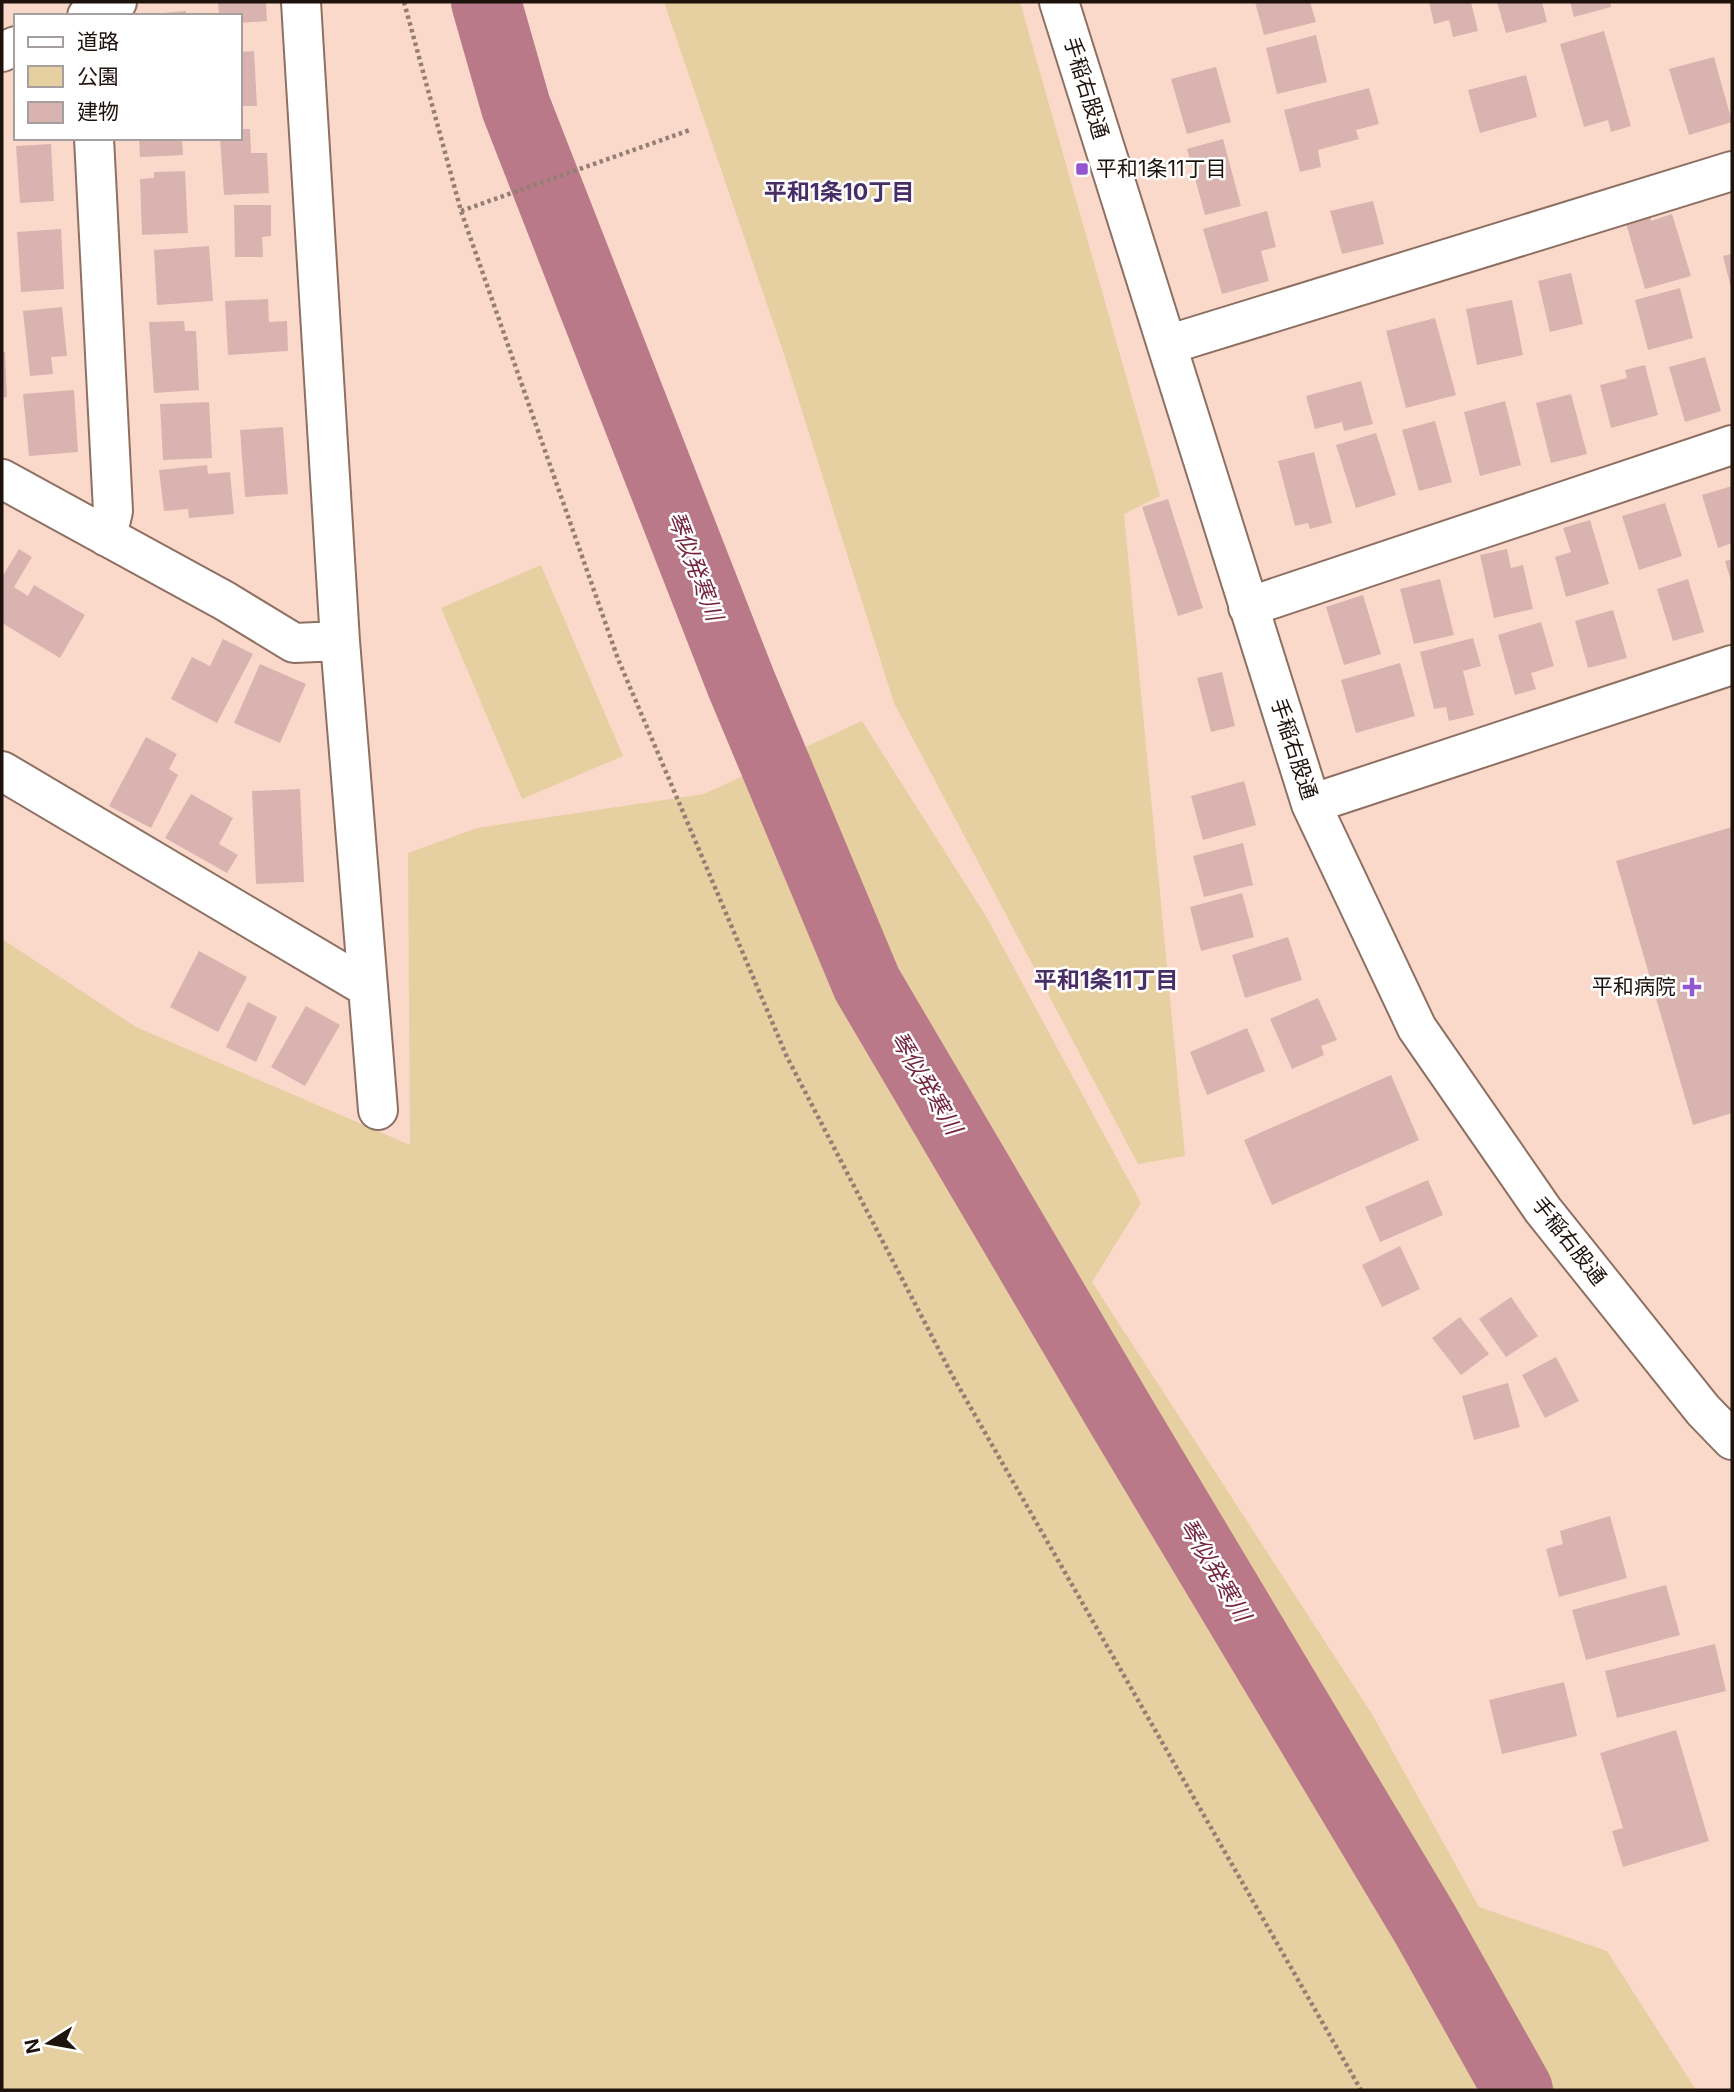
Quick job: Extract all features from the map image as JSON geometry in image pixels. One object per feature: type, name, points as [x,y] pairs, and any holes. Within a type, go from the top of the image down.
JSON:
[{"type":"street","points":[[91,14],[117,2]]},
{"type":"street","points":[[301,2],[340,641],[378,1110]]},
{"type":"street","name":"手稲右股通","points":[[1059,2],[1311,804],[1417,1028],[1543,1210],[1718,1405],[1732,1440]]},
{"type":"street","points":[[94,140],[113,511],[107,537]]},
{"type":"street","points":[[1167,345],[1732,171]]},
{"type":"street","points":[[1248,607],[1732,445]]},
{"type":"street","points":[[2,479],[225,601],[294,643],[340,641]]},
{"type":"street","points":[[1311,804],[1732,665]]},
{"type":"street","points":[[2,771],[369,988]]},
{"type":"path","points":[[404,2],[461,211],[618,659],[787,1057],[952,1375],[1361,2090]]},
{"type":"path","points":[[461,211],[690,131]]},
{"type":"green space","points":[[664,2],[1020,2],[1160,496],[1124,514],[1185,1156],[1138,1164],[894,703],[785,357]]},
{"type":"green space","points":[[541,565],[623,756],[522,799],[441,608]]},
{"type":"green space","points":[[862,721],[987,918],[1141,1203],[1092,1282],[1372,1714],[1479,1907],[1607,1951],[1696,2090],[2,2090],[2,939],[136,1027],[410,1145],[408,853],[477,828],[704,794]]},
{"type":"building","points":[[218,2],[266,2],[267,21],[242,23],[242,14],[219,14]]},
{"type":"building","points":[[1255,2],[1310,2],[1316,22],[1264,35]]},
{"type":"building","points":[[1429,2],[1471,2],[1478,31],[1453,37],[1449,20],[1434,24]]},
{"type":"building","points":[[1497,2],[1542,2],[1547,22],[1506,33]]},
{"type":"building","points":[[1570,2],[1610,2],[1611,7],[1574,17]]},
{"type":"building","points":[[186,11],[186,14],[152,14]]},
{"type":"building","points":[[1604,31],[1631,126],[1611,132],[1608,120],[1584,127],[1560,44]]},
{"type":"building","points":[[1316,35],[1327,82],[1277,94],[1266,48]]},
{"type":"building","points":[[254,51],[257,106],[242,106],[242,52]]},
{"type":"building","points":[[1714,57],[1732,122],[1689,135],[1669,69]]},
{"type":"building","points":[[1216,67],[1231,122],[1187,134],[1171,79]]},
{"type":"building","points":[[1526,75],[1537,117],[1480,133],[1468,90]]},
{"type":"building","points":[[1369,88],[1379,124],[1356,130],[1359,139],[1318,150],[1321,167],[1300,172],[1284,110]]},
{"type":"building","points":[[242,129],[250,129],[251,153],[267,153],[269,193],[224,195],[220,140],[242,140]]},
{"type":"building","points":[[1223,139],[1241,206],[1205,215],[1187,149]]},
{"type":"building","points":[[139,140],[182,140],[183,155],[140,157]]},
{"type":"building","points":[[51,144],[54,201],[20,203],[16,146]]},
{"type":"building","points":[[185,171],[188,233],[142,235],[140,179],[154,178],[154,172]]},
{"type":"building","points":[[1373,201],[1384,244],[1342,254],[1330,211]]},
{"type":"building","points":[[234,205],[271,205],[271,236],[262,237],[263,257],[235,257]]},
{"type":"building","points":[[1267,211],[1276,247],[1261,251],[1269,281],[1222,294],[1203,229]]},
{"type":"building","points":[[1672,214],[1691,276],[1645,289],[1626,223],[1650,216],[1651,221]]},
{"type":"building","points":[[61,229],[64,289],[21,292],[17,232]]},
{"type":"building","points":[[209,246],[213,301],[157,305],[154,250]]},
{"type":"building","points":[[1732,254],[1732,287],[1731,288],[1723,256]]},
{"type":"building","points":[[1571,273],[1583,324],[1550,332],[1538,281]]},
{"type":"building","points":[[1680,288],[1693,338],[1648,350],[1635,300]]},
{"type":"building","points":[[268,299],[269,322],[287,321],[288,351],[228,355],[225,301]]},
{"type":"building","points":[[1512,300],[1523,355],[1477,365],[1466,309]]},
{"type":"building","points":[[62,307],[67,356],[51,357],[53,374],[30,376],[23,311]]},
{"type":"building","points":[[1435,318],[1456,395],[1406,408],[1386,331]]},
{"type":"building","points":[[184,321],[185,331],[196,331],[199,390],[154,393],[149,322]]},
{"type":"building","points":[[2,352],[5,352],[7,397],[2,398]]},
{"type":"building","points":[[1705,357],[1721,411],[1685,422],[1669,367]]},
{"type":"building","points":[[1645,365],[1658,415],[1611,428],[1600,385],[1627,378],[1625,370]]},
{"type":"building","points":[[1361,381],[1373,424],[1344,431],[1342,422],[1315,429],[1306,396]]},
{"type":"building","points":[[74,390],[78,452],[29,456],[23,394]]},
{"type":"building","points":[[1571,394],[1587,454],[1551,463],[1536,403]]},
{"type":"building","points":[[1505,401],[1521,465],[1480,476],[1464,412]]},
{"type":"building","points":[[209,402],[212,458],[163,460],[160,404]]},
{"type":"building","points":[[1435,421],[1452,482],[1419,491],[1402,430]]},
{"type":"building","points":[[283,427],[288,494],[245,497],[240,430]]},
{"type":"building","points":[[1376,433],[1396,495],[1356,508],[1336,445]]},
{"type":"building","points":[[1314,452],[1332,523],[1310,529],[1308,523],[1295,526],[1278,461]]},
{"type":"building","points":[[207,465],[208,474],[230,472],[234,514],[189,518],[188,509],[164,511],[159,470]]},
{"type":"building","points":[[1732,486],[1732,543],[1718,548],[1702,495]]},
{"type":"building","points":[[1168,499],[1203,608],[1178,616],[1142,507]]},
{"type":"building","points":[[1665,503],[1682,556],[1639,570],[1622,516]]},
{"type":"building","points":[[1590,520],[1609,584],[1566,597],[1555,557],[1571,552],[1563,528]]},
{"type":"building","points":[[19,549],[32,557],[14,587],[28,596],[34,585],[85,615],[60,658],[2,623],[2,577]]},
{"type":"building","points":[[1507,549],[1511,568],[1523,565],[1533,609],[1494,618],[1480,555]]},
{"type":"building","points":[[1732,559],[1732,584],[1725,561]]},
{"type":"building","points":[[1440,579],[1454,635],[1414,644],[1400,589]]},
{"type":"building","points":[[1688,579],[1704,632],[1673,641],[1657,589]]},
{"type":"building","points":[[1363,595],[1381,654],[1344,665],[1326,607]]},
{"type":"building","points":[[1613,610],[1627,658],[1588,668],[1575,621]]},
{"type":"building","points":[[1541,622],[1554,666],[1531,673],[1536,689],[1515,695],[1498,635]]},
{"type":"building","points":[[1473,638],[1481,666],[1463,671],[1474,715],[1449,721],[1446,707],[1434,709],[1420,652]]},
{"type":"building","points":[[223,639],[253,654],[217,723],[171,699],[192,657],[210,666]]},
{"type":"building","points":[[1400,663],[1415,716],[1356,733],[1341,680]]},
{"type":"building","points":[[260,664],[306,684],[280,743],[234,723]]},
{"type":"building","points":[[1222,672],[1235,726],[1211,732],[1197,678]]},
{"type":"building","points":[[146,737],[177,754],[169,769],[178,775],[151,828],[109,806]]},
{"type":"building","points":[[1244,781],[1256,825],[1203,840],[1191,796]]},
{"type":"building","points":[[300,789],[304,882],[256,884],[252,791]]},
{"type":"building","points":[[191,794],[233,818],[219,844],[238,855],[227,873],[165,838]]},
{"type":"building","name":"平和病院","points":[[1732,827],[1732,1113],[1693,1125],[1616,861]]},
{"type":"building","points":[[1243,843],[1253,885],[1204,897],[1193,856]]},
{"type":"building","points":[[1242,893],[1254,937],[1201,951],[1190,907]]},
{"type":"building","points":[[1288,937],[1302,980],[1245,998],[1232,955]]},
{"type":"building","points":[[199,951],[247,977],[218,1032],[170,1007]]},
{"type":"building","points":[[1318,998],[1337,1040],[1321,1046],[1324,1055],[1292,1069],[1270,1019]]},
{"type":"building","points":[[248,1002],[277,1017],[256,1062],[226,1047]]},
{"type":"building","points":[[306,1006],[340,1025],[305,1086],[271,1067]]},
{"type":"building","points":[[1247,1028],[1265,1071],[1207,1095],[1190,1052]]},
{"type":"building","points":[[1391,1075],[1419,1140],[1272,1205],[1244,1140]]},
{"type":"building","points":[[1428,1180],[1443,1215],[1380,1242],[1365,1207]]},
{"type":"building","points":[[1400,1246],[1420,1289],[1382,1307],[1362,1265]]},
{"type":"building","points":[[1511,1297],[1538,1336],[1506,1357],[1479,1319]]},
{"type":"building","points":[[1460,1317],[1489,1354],[1461,1375],[1432,1338]]},
{"type":"building","points":[[1556,1357],[1579,1401],[1545,1418],[1522,1375]]},
{"type":"building","points":[[1508,1383],[1520,1427],[1474,1440],[1462,1396]]},
{"type":"building","points":[[1610,1516],[1627,1578],[1559,1597],[1546,1549],[1563,1544],[1560,1531]]},
{"type":"building","points":[[1666,1585],[1680,1635],[1586,1660],[1572,1610]]},
{"type":"building","points":[[1715,1644],[1726,1691],[1617,1718],[1605,1671]]},
{"type":"building","points":[[1564,1682],[1577,1736],[1502,1754],[1489,1700]]},
{"type":"building","points":[[1676,1730],[1709,1841],[1623,1867],[1612,1831],[1623,1828],[1600,1753]]},
{"type":"waterway","name":"琴似発寒川","points":[[486,2],[516,107],[741,683],[867,984],[1425,1924],[1518,2090]]},
{"type":"place","name":"平和1条11丁目","points":[[1082,169]]},
{"type":"place","name":"平和病院","points":[[1692,987]]},
{"type":"district","name":"平和1条10丁目","points":[[839,192]]},
{"type":"district","name":"平和1条11丁目","points":[[1106,980]]}]
